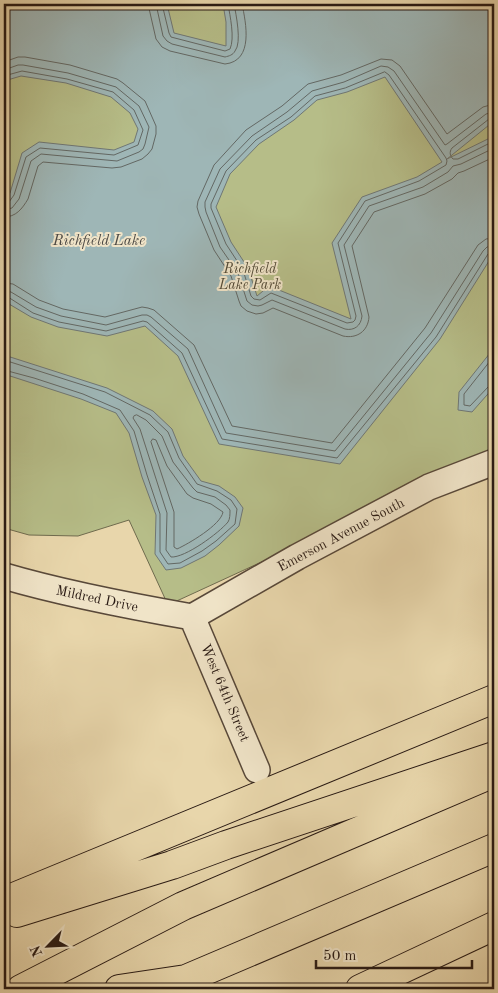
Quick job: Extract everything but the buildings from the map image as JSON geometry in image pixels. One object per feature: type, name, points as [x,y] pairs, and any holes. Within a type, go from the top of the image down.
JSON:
[{"type":"highway","points":[[4,900],[494,699]]},
{"type":"highway","points":[[4,917],[172,865],[494,755]]},
{"type":"highway","points":[[20,989],[183,906],[494,773]]},
{"type":"highway","points":[[119,989],[186,979],[494,848]]},
{"type":"highway","points":[[365,988],[494,926]]},
{"type":"street","name":"Emerson Avenue South","points":[[192,617],[429,487],[494,462]]},
{"type":"street","name":"Mildred Drive","points":[[4,576],[124,606],[192,617]]},
{"type":"street","name":"West 64th Street","points":[[192,617],[257,770]]},
{"type":"green space","name":"Richfield Lake Park","points":[[4,4],[494,4],[494,455],[168,605],[129,520],[78,536],[29,535],[4,528]]},
{"type":"water","name":"Richfield Lake","points":[[4,4],[167,4],[174,33],[226,46],[226,22],[223,4],[494,4],[494,121],[447,159],[494,136],[494,253],[440,339],[340,464],[219,444],[178,356],[145,326],[107,336],[58,327],[31,317],[4,301],[4,201],[10,193],[22,153],[39,142],[114,150],[134,142],[138,129],[130,113],[111,97],[66,83],[21,76],[4,81]],"holes":[[[385,77],[442,162],[417,177],[362,197],[332,243],[351,319],[269,286],[257,296],[248,268],[231,242],[216,207],[230,174],[259,144],[294,120],[317,100],[347,92]]]},
{"type":"water","points":[[494,348],[494,387],[472,412],[458,410],[459,392]]},
{"type":"water","points":[[4,355],[107,388],[153,411],[172,429],[183,456],[201,481],[219,486],[235,497],[243,508],[239,526],[205,556],[181,568],[166,570],[155,554],[156,515],[129,433],[116,413],[81,399],[4,374]]}]
